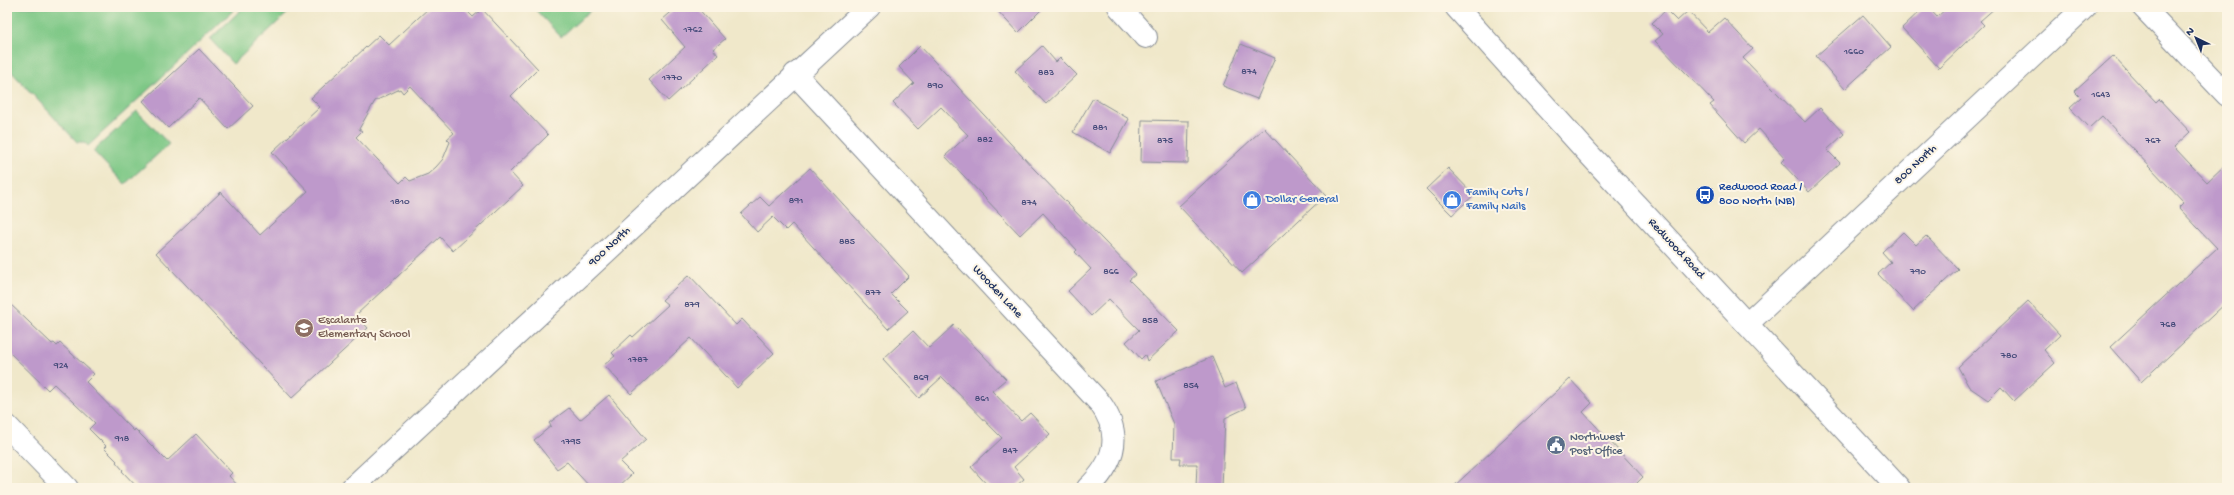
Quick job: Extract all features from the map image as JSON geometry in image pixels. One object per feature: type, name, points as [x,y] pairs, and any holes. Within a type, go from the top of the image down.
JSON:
[{"type":"street","name":"900 North","points":[[352,488],[795,74],[869,7]]},
{"type":"street","points":[[1119,7],[1146,37]]},
{"type":"street","name":"Redwood Road","points":[[1456,7],[1586,152],[1899,488]]},
{"type":"street","name":"800 North","points":[[1747,324],[2085,7]]},
{"type":"street","points":[[2143,7],[2227,95]]},
{"type":"street","name":"Wooden Lane","points":[[795,74],[1100,403],[1108,414],[1114,440],[1112,454],[1107,467],[1088,488]]},
{"type":"street","points":[[7,426],[67,488]]},
{"type":"green space","points":[[7,7],[237,7],[88,146],[84,142],[77,142],[7,67]]},
{"type":"green space","points":[[244,7],[294,7],[233,64],[210,39]]},
{"type":"green space","points":[[533,7],[594,7],[561,37]]},
{"type":"green space","points":[[137,111],[169,144],[125,184],[93,151]]},
{"type":"building","points":[[430,7],[463,7],[473,17],[482,9],[538,69],[511,96],[548,135],[510,172],[523,186],[453,251],[440,237],[356,315],[368,328],[292,398],[156,253],[221,192],[260,235],[308,191],[272,152],[320,107],[311,98],[379,35],[389,45]],"holes":[[[410,86],[454,133],[447,139],[450,142],[443,159],[436,167],[428,174],[410,181],[406,177],[400,183],[356,137],[362,131],[359,129],[375,101],[400,89],[403,93]]]},
{"type":"building","points":[[677,7],[697,7],[725,39],[713,49],[718,55],[668,101],[649,80],[685,47],[662,20]]},
{"type":"building","points":[[994,7],[1044,7],[1018,33]]},
{"type":"building","points":[[1924,7],[1928,7],[1937,17],[1948,7],[1996,7],[1980,21],[1984,25],[1939,68],[1902,28]]},
{"type":"building","points":[[1666,10],[1677,21],[1688,11],[1708,32],[1724,18],[1753,49],[1743,58],[1805,122],[1820,108],[1844,134],[1827,150],[1840,163],[1809,192],[1781,162],[1785,158],[1759,129],[1744,143],[1710,105],[1714,102],[1655,41],[1663,34],[1652,23]]},
{"type":"building","points":[[1863,15],[1891,47],[1845,89],[1816,56]]},
{"type":"building","points":[[1241,44],[1275,58],[1257,99],[1223,86]]},
{"type":"building","points":[[920,46],[1035,170],[1136,274],[1129,280],[1179,331],[1147,361],[1145,355],[1141,359],[1126,342],[1139,330],[1109,299],[1091,316],[1068,291],[1091,269],[1075,252],[1077,250],[1043,213],[1020,235],[945,156],[968,135],[941,107],[918,129],[893,103],[914,83],[899,67]]},
{"type":"building","points":[[1042,46],[1056,62],[1060,58],[1077,75],[1046,104],[1015,71]]},
{"type":"building","points":[[199,49],[253,106],[228,129],[199,98],[168,128],[143,101]]},
{"type":"building","points":[[2113,56],[2156,102],[2159,99],[2190,132],[2174,147],[2207,182],[2227,163],[2227,302],[2141,382],[2110,347],[2217,248],[2179,208],[2184,203],[2102,116],[2089,128],[2070,108],[2081,98],[2074,91]]},
{"type":"building","points":[[1093,98],[1129,119],[1110,153],[1073,132]]},
{"type":"building","points":[[1142,120],[1189,121],[1188,163],[1141,162]]},
{"type":"building","name":"Dollar General","points":[[1264,128],[1326,195],[1242,273],[1179,206]]},
{"type":"building","points":[[810,168],[909,276],[891,294],[908,311],[888,329],[792,224],[786,230],[773,217],[757,232],[741,214],[760,197],[769,206]]},
{"type":"building","name":"Family Cuts / Family Nails","points":[[1448,168],[1474,195],[1452,215],[1426,189]]},
{"type":"building","points":[[1903,232],[1916,245],[1926,236],[1958,269],[1913,311],[1878,274],[1891,262],[1882,252]]},
{"type":"building","points":[[689,275],[736,325],[742,319],[774,353],[737,388],[691,338],[631,394],[604,365],[615,356],[612,353],[631,335],[633,337],[668,305],[662,300]]},
{"type":"building","points":[[7,301],[52,344],[54,343],[57,346],[60,343],[94,374],[86,382],[134,431],[135,429],[167,461],[196,434],[232,473],[229,476],[240,488],[138,488],[122,471],[123,470],[116,462],[117,461],[104,448],[106,446],[89,429],[95,423],[54,384],[48,390],[7,350]]},
{"type":"building","points":[[2028,301],[2060,335],[2044,350],[2055,363],[2014,401],[2001,387],[1988,400],[1969,387],[1958,367]]},
{"type":"building","points":[[954,325],[1006,379],[992,391],[1021,421],[1030,413],[1050,434],[1014,467],[1024,479],[1014,488],[990,488],[971,467],[1002,438],[942,377],[919,398],[883,359],[913,331],[929,348]]},
{"type":"building","points":[[1212,357],[1225,388],[1236,383],[1246,408],[1225,418],[1222,488],[1196,487],[1197,464],[1180,464],[1181,458],[1173,458],[1174,424],[1156,381]]},
{"type":"building","name":"Northwest Post Office","points":[[1570,379],[1592,403],[1583,412],[1643,477],[1632,488],[1452,488]]},
{"type":"building","points":[[609,395],[646,439],[620,462],[632,474],[617,488],[591,488],[567,462],[557,469],[534,440],[551,426],[549,423],[569,408],[580,420]]},
{"type":"place","name":"Redwood Road / 800 North (NB)","points":[[1705,195]]},
{"type":"place","name":"Dollar General","points":[[1252,200]]},
{"type":"place","name":"Family Cuts / Family Nails","points":[[1452,200]]},
{"type":"place","name":"Escalante Elementary School","points":[[304,328]]},
{"type":"place","name":"Northwest Post Office","points":[[1556,445]]}]
